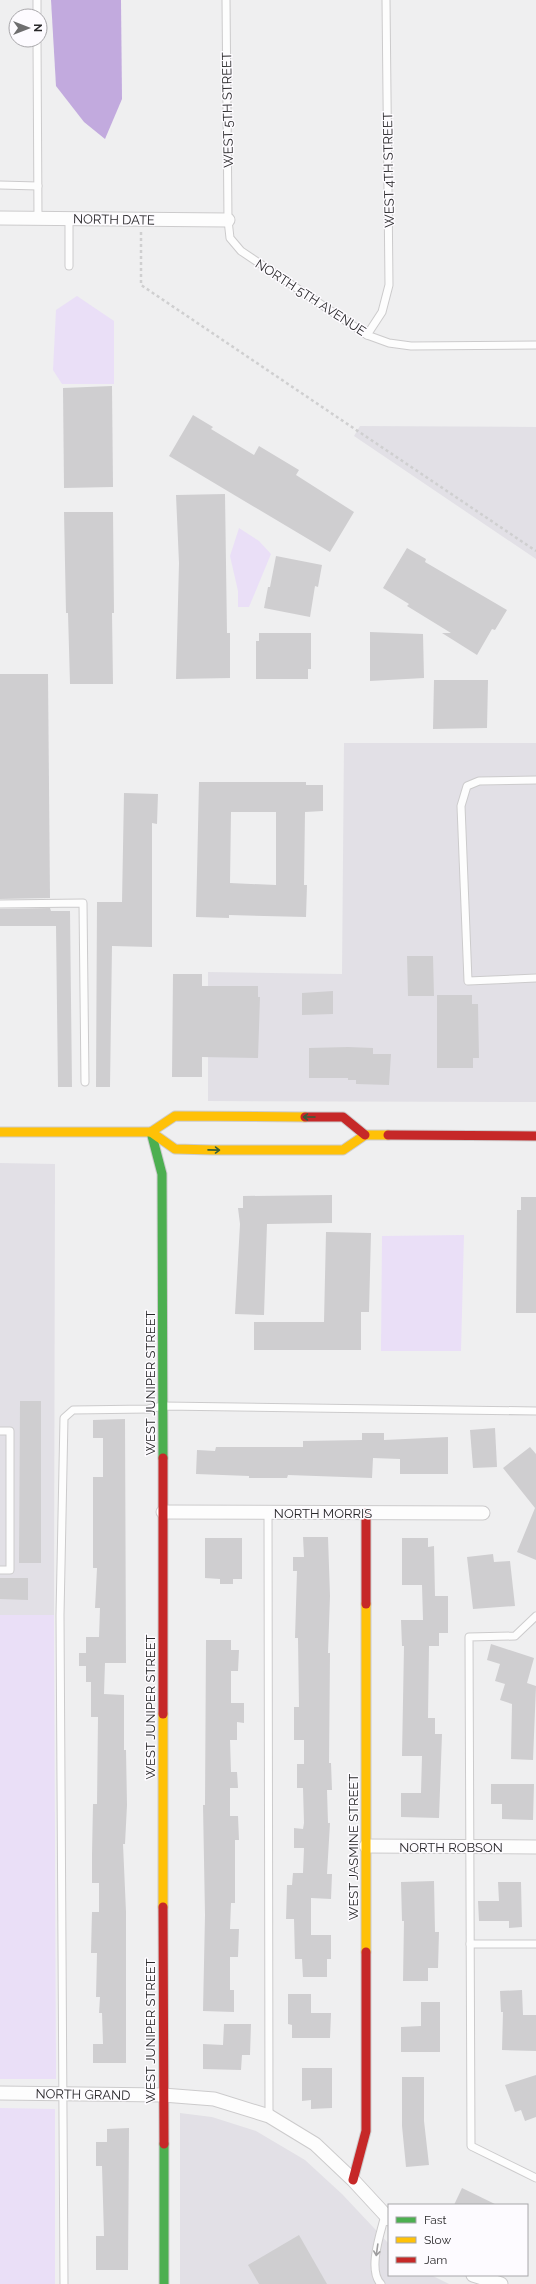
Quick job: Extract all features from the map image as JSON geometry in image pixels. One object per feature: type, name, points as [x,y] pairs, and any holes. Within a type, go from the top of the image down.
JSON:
[{"type":"street","name":"NORTH DATE","points":[[0,218],[228,220]]},
{"type":"street","points":[[0,1132],[151,1132],[175,1116],[343,1117],[365,1136]]},
{"type":"street","points":[[151,1132],[175,1149],[213,1150],[343,1150],[365,1136],[536,1136]]},
{"type":"street","name":"WEST JUNIPER STREET","points":[[151,1132],[162,1174],[164,2284]]},
{"type":"street","name":"NORTH MORRIS","points":[[163,1512],[483,1513]]},
{"type":"street","name":"WEST JASMINE STREET","points":[[353,2180],[366,2131],[366,1513]]},
{"type":"street","name":"NORTH ROBSON","points":[[366,1846],[536,1847]]},
{"type":"street","name":"NORTH GRAND","points":[[0,2093],[164,2095],[214,2099],[269,2116],[315,2144],[353,2180],[387,2217]]},
{"type":"street","points":[[476,2276],[501,2284]]},
{"type":"lane","name":"WEST 5TH STREET","points":[[226,0],[228,220]]},
{"type":"lane","name":"WEST 4TH STREET","points":[[367,335],[382,312],[389,285],[386,0]]},
{"type":"lane","points":[[37,48],[38,219]]},
{"type":"lane","points":[[0,185],[38,186]]},
{"type":"lane","points":[[69,219],[69,266]]},
{"type":"lane","name":"NORTH 5TH AVENUE","points":[[228,220],[230,238],[241,251],[367,335],[389,343],[412,346],[536,345]]},
{"type":"lane","points":[[536,780],[479,781],[467,786],[461,806],[468,980],[536,978]]},
{"type":"lane","points":[[0,904],[82,903],[85,1082]]},
{"type":"lane","points":[[64,2284],[60,1623],[64,1418],[73,1410],[148,1410],[163,1406],[536,1411]]},
{"type":"lane","points":[[0,1431],[10,1431],[10,1570],[0,1570]]},
{"type":"lane","points":[[268,1512],[269,2116]]},
{"type":"lane","points":[[536,1616],[514,1636],[469,1637],[471,2146],[536,2178]]},
{"type":"lane","points":[[470,1944],[536,1944]]},
{"type":"lane","points":[[381,2284],[375,2277],[377,2246],[387,2217]]},
{"type":"path","points":[[142,220],[142,285],[536,551]]},
{"type":"shaded area","points":[[51,0],[121,0],[122,99],[105,139],[84,122],[56,86]]},
{"type":"shaded area","points":[[77,296],[114,321],[114,384],[62,384],[53,370],[56,310]]},
{"type":"shaded area","points":[[360,426],[536,427],[536,559],[354,436]]},
{"type":"shaded area","points":[[239,528],[259,541],[271,554],[249,607],[238,607],[238,591],[230,556]]},
{"type":"shaded area","points":[[344,743],[536,743],[536,1102],[208,1101],[208,972],[342,974]]},
{"type":"shaded area","points":[[0,1163],[55,1164],[54,1615],[0,1615]]},
{"type":"shaded area","points":[[464,1235],[461,1351],[381,1351],[382,1236]]},
{"type":"shaded area","points":[[0,1615],[54,1615],[56,2079],[0,2079]]},
{"type":"shaded area","points":[[0,2108],[55,2109],[55,2284],[0,2284]]},
{"type":"shaded area","points":[[180,2113],[212,2117],[256,2131],[305,2160],[342,2194],[388,2243],[388,2276],[433,2276],[449,2284],[180,2284]]},
{"type":"building","points":[[112,386],[113,487],[64,488],[63,388]]},
{"type":"building","points":[[193,415],[213,427],[211,429],[254,455],[259,446],[299,470],[296,475],[354,512],[330,552],[169,456]]},
{"type":"building","points":[[225,494],[227,633],[230,633],[230,678],[176,679],[179,563],[176,495]]},
{"type":"building","points":[[64,512],[113,512],[113,684],[70,684],[68,613],[66,613]]},
{"type":"building","points":[[407,548],[426,559],[425,562],[507,610],[495,630],[492,629],[477,655],[442,633],[451,633],[407,606],[409,604],[383,588]]},
{"type":"building","points":[[276,556],[322,565],[318,587],[315,586],[310,617],[264,608]]},
{"type":"building","points":[[370,632],[423,634],[424,678],[370,681]]},
{"type":"building","points":[[259,633],[311,633],[311,669],[308,669],[308,679],[256,679],[256,641],[259,641]]},
{"type":"building","points":[[0,674],[48,674],[50,898],[0,899]]},
{"type":"building","points":[[434,680],[488,680],[487,728],[433,729]]},
{"type":"building","points":[[199,782],[306,782],[306,785],[323,785],[323,811],[305,812],[304,885],[307,885],[306,917],[229,915],[229,918],[196,917]],"holes":[[[231,812],[276,812],[276,885],[230,883]]]},
{"type":"building","points":[[124,793],[158,794],[157,824],[152,823],[152,947],[112,946],[110,1087],[96,1087],[97,902],[122,902]]},
{"type":"building","points":[[50,908],[51,911],[70,911],[72,1087],[58,1087],[56,926],[0,926],[0,909]]},
{"type":"building","points":[[407,956],[433,956],[434,996],[408,996]]},
{"type":"building","points":[[173,974],[202,974],[202,986],[258,986],[258,997],[260,997],[258,1058],[202,1057],[202,1077],[172,1077]]},
{"type":"building","points":[[333,991],[333,1014],[302,1015],[302,993]]},
{"type":"building","points":[[437,995],[472,995],[472,1004],[478,1004],[479,1058],[473,1058],[473,1068],[437,1068]]},
{"type":"building","points":[[309,1048],[373,1048],[373,1054],[391,1054],[389,1085],[356,1084],[356,1080],[348,1080],[348,1078],[309,1078]]},
{"type":"building","points":[[332,1195],[332,1223],[267,1224],[264,1315],[235,1314],[240,1224],[238,1208],[243,1208],[243,1196]]},
{"type":"building","points":[[521,1197],[536,1197],[536,1313],[516,1313],[517,1210],[521,1210]]},
{"type":"building","points":[[326,1232],[371,1233],[369,1312],[361,1312],[361,1350],[254,1350],[254,1322],[324,1322]]},
{"type":"building","points":[[20,1401],[41,1401],[41,1563],[19,1563]]},
{"type":"building","points":[[125,1419],[126,1663],[105,1663],[104,1694],[124,1695],[124,1750],[126,1750],[127,1805],[125,1844],[123,1844],[126,1912],[126,2063],[93,2063],[93,2044],[103,2044],[102,2013],[99,2013],[100,1997],[96,1997],[97,1953],[91,1953],[92,1912],[99,1912],[99,1883],[92,1883],[93,1804],[97,1804],[98,1717],[91,1717],[91,1682],[86,1682],[86,1666],[79,1666],[79,1653],[86,1653],[86,1637],[99,1637],[100,1608],[95,1608],[97,1568],[93,1568],[93,1477],[103,1477],[103,1438],[93,1438],[93,1420]]},
{"type":"building","points":[[495,1428],[497,1467],[473,1468],[470,1430]]},
{"type":"building","points":[[362,1433],[384,1433],[384,1440],[448,1437],[448,1474],[400,1474],[400,1459],[373,1458],[372,1478],[288,1475],[287,1478],[249,1478],[249,1476],[196,1474],[197,1450],[215,1451],[216,1447],[303,1447],[303,1441],[362,1440]]},
{"type":"building","points":[[530,1447],[536,1454],[536,1560],[517,1552],[535,1508],[503,1468]]},
{"type":"building","points":[[303,1537],[328,1537],[330,1596],[328,1653],[330,1653],[329,1763],[331,1763],[332,1790],[327,1790],[328,1823],[330,1823],[327,1874],[332,1874],[331,1899],[311,1898],[311,1935],[331,1935],[331,1959],[327,1959],[327,1977],[303,1977],[302,1959],[295,1959],[294,1919],[286,1919],[287,1885],[292,1885],[293,1873],[303,1873],[304,1848],[294,1848],[294,1828],[303,1829],[304,1823],[303,1788],[297,1788],[297,1764],[304,1764],[304,1740],[294,1740],[294,1707],[299,1707],[298,1638],[295,1638],[297,1571],[293,1571],[293,1557],[304,1557]]},
{"type":"building","points":[[205,1538],[242,1538],[242,1579],[233,1579],[233,1584],[220,1584],[220,1579],[205,1578]]},
{"type":"building","points":[[402,1538],[428,1538],[428,1547],[434,1546],[435,1596],[448,1596],[448,1633],[439,1633],[439,1646],[429,1646],[428,1718],[435,1718],[435,1734],[442,1734],[439,1818],[401,1817],[401,1793],[421,1793],[422,1756],[402,1756],[404,1646],[402,1646],[401,1620],[423,1620],[422,1585],[402,1585]]},
{"type":"building","points":[[493,1554],[494,1562],[510,1561],[515,1606],[473,1609],[467,1557]]},
{"type":"building","points":[[0,1578],[28,1578],[28,1600],[0,1599]]},
{"type":"building","points":[[206,1640],[231,1640],[231,1650],[239,1650],[238,1671],[231,1671],[231,1703],[244,1703],[244,1723],[237,1722],[237,1740],[230,1740],[231,1772],[237,1772],[238,1788],[230,1788],[230,1816],[238,1816],[239,1840],[235,1840],[235,1903],[231,1903],[230,1929],[239,1929],[238,1957],[230,1957],[230,1990],[234,1990],[234,2012],[203,2011],[205,1915],[203,1805],[205,1805]]},
{"type":"building","points":[[491,1644],[534,1658],[527,1683],[536,1686],[533,1760],[511,1759],[512,1704],[500,1700],[505,1684],[495,1681],[500,1664],[487,1660]]},
{"type":"building","points":[[491,1784],[534,1784],[533,1820],[502,1819],[502,1804],[491,1804]]},
{"type":"building","points":[[434,1881],[435,1932],[439,1932],[438,1968],[428,1968],[428,1981],[403,1981],[404,1921],[402,1921],[401,1882]]},
{"type":"building","points":[[498,1882],[521,1882],[522,1927],[509,1928],[509,1921],[479,1921],[478,1901],[499,1901]]},
{"type":"building","points":[[522,1990],[523,2015],[536,2015],[536,2051],[502,2050],[503,2012],[501,2012],[500,1991]]},
{"type":"building","points":[[288,1994],[311,1994],[311,2013],[331,2013],[330,2038],[292,2038],[292,2025],[288,2024]]},
{"type":"building","points":[[421,2002],[440,2002],[440,2052],[401,2052],[401,2027],[421,2026]]},
{"type":"building","points":[[224,2024],[251,2024],[250,2055],[242,2055],[241,2070],[203,2069],[203,2044],[223,2045]]},
{"type":"building","points":[[302,2068],[332,2068],[332,2108],[311,2109],[311,2100],[302,2101]]},
{"type":"building","points":[[536,2075],[536,2117],[525,2121],[521,2110],[515,2112],[505,2085]]},
{"type":"building","points":[[402,2077],[424,2077],[424,2121],[429,2165],[406,2167],[402,2126]]},
{"type":"building","points":[[129,2128],[128,2270],[96,2270],[96,2236],[104,2236],[102,2166],[96,2166],[96,2142],[107,2142],[107,2129]]},
{"type":"building","points":[[462,2188],[495,2204],[454,2204]]},
{"type":"building","points":[[299,2235],[327,2284],[259,2284],[248,2265]]},
{"type":"traffic: fast","points":[[151,1132],[162,1174],[163,1458]]},
{"type":"traffic: fast","points":[[164,2144],[164,2284]]},
{"type":"traffic: slow","points":[[0,1132],[151,1132],[175,1116],[305,1117]]},
{"type":"traffic: slow","points":[[151,1132],[175,1149],[213,1150],[343,1150],[365,1135],[388,1135]]},
{"type":"traffic: slow","points":[[366,1604],[366,1952]]},
{"type":"traffic: slow","points":[[163,1714],[163,1907]]},
{"type":"traffic: jam","points":[[305,1117],[343,1117],[365,1135]]},
{"type":"traffic: jam","points":[[388,1135],[536,1136]]},
{"type":"traffic: jam","points":[[163,1458],[163,1714]]},
{"type":"traffic: jam","points":[[366,1513],[366,1604]]},
{"type":"traffic: jam","points":[[163,1907],[164,2144]]},
{"type":"traffic: jam","points":[[353,2180],[366,2131],[366,1952]]}]
